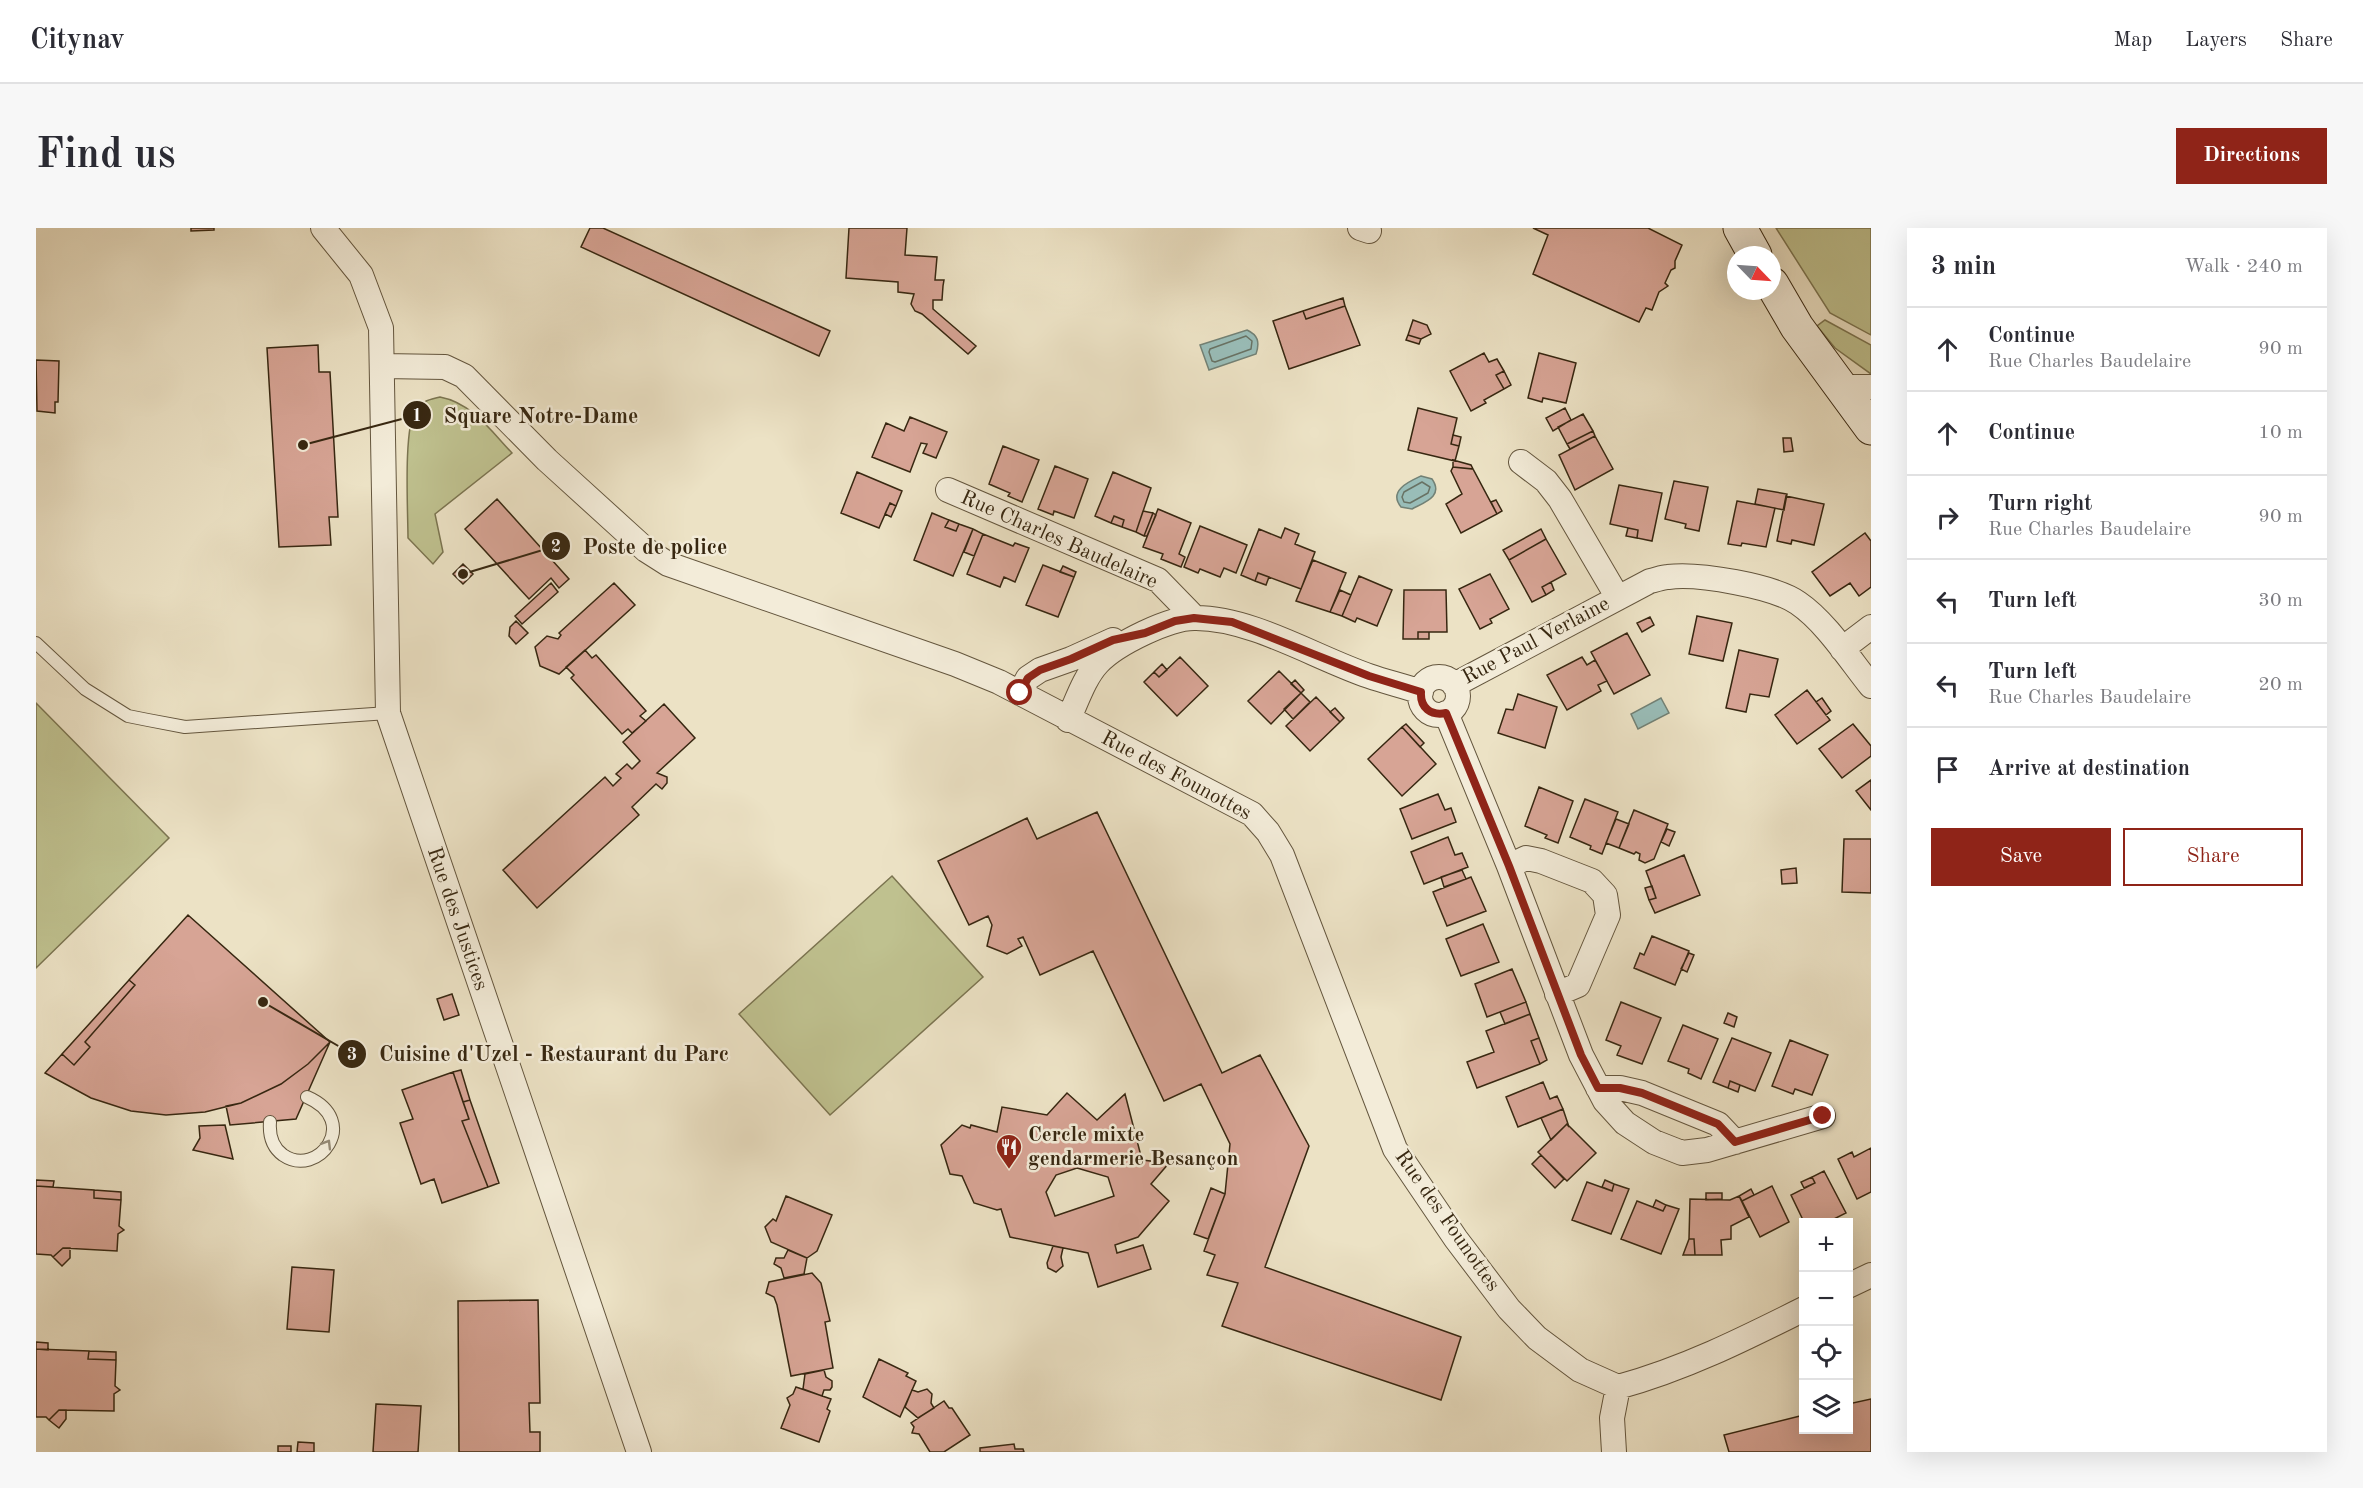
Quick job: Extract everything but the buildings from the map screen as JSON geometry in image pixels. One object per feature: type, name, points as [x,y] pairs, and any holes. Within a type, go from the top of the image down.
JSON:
[{"type":"street","name":"Rue des Justices","points":[[323,228],[348,258],[365,284],[381,328],[388,712],[639,1452]]},
{"type":"street","points":[[1740,228],[1750,246]]},
{"type":"street","points":[[1781,299],[1797,327],[1856,387],[1871,428]]},
{"type":"street","name":"Rue des Founottes","points":[[383,366],[445,367],[464,376],[547,460],[646,550],[668,564],[955,664],[999,682],[1252,814],[1269,832],[1282,855],[1395,1149],[1456,1239],[1509,1310],[1536,1338],[1580,1370],[1618,1387]]},
{"type":"street","name":"Rue Paul Verlaine","points":[[1521,462],[1546,481],[1560,499],[1618,598]]},
{"type":"street","name":"Rue Charles Baudelaire","points":[[948,490],[1158,580],[1194,618]]},
{"type":"street","name":"Rue Paul Verlaine","points":[[1454,685],[1650,581],[1668,576],[1688,576],[1744,583],[1797,602],[1811,613],[1871,686]]},
{"type":"street","points":[[1020,693],[1028,678],[1040,670],[1113,640],[1145,633],[1175,621],[1194,618],[1232,622],[1369,676],[1421,692]]},
{"type":"street","points":[[1842,649],[1871,627]]},
{"type":"street","points":[[1068,720],[1090,674],[1099,663],[1145,633]]},
{"type":"street","points":[[1436,677],[1447,679],[1454,685],[1458,693],[1455,705],[1446,713],[1434,714],[1428,711],[1421,701],[1421,692],[1425,684],[1436,677]]},
{"type":"street","points":[[1446,713],[1509,866],[1581,1055],[1605,1101],[1626,1123],[1654,1142],[1683,1153],[1707,1150],[1823,1116]]},
{"type":"street","points":[[1509,866],[1526,858],[1541,861],[1592,881],[1605,895],[1608,915],[1578,985],[1557,994]]},
{"type":"street","points":[[1598,1088],[1620,1088],[1642,1093],[1718,1124],[1735,1142]]},
{"type":"street","points":[[1853,1284],[1871,1275]]},
{"type":"street","points":[[1614,1452],[1612,1418],[1618,1387],[1660,1376],[1738,1342],[1799,1311]]},
{"type":"lane","points":[[36,643],[85,689],[128,716],[185,728],[388,712]]},
{"type":"lane","points":[[270,1122],[272,1141],[286,1157],[305,1160],[322,1153],[332,1137],[331,1119],[327,1110],[319,1102],[306,1097]]},
{"type":"green space","points":[[1776,228],[1871,228],[1871,335],[1830,313]]},
{"type":"green space","points":[[1825,320],[1871,345],[1871,374],[1835,348],[1817,326]]},
{"type":"green space","points":[[440,397],[462,405],[480,419],[512,453],[435,514],[443,552],[433,564],[408,538],[408,451],[409,433],[416,409],[424,402]]},
{"type":"green space","points":[[36,703],[169,838],[36,968]]},
{"type":"green space","points":[[892,876],[983,977],[830,1115],[739,1014]]},
{"type":"water","points":[[1247,330],[1257,339],[1256,354],[1209,370],[1200,345]]},
{"type":"water","points":[[1421,476],[1432,479],[1436,490],[1434,494],[1427,501],[1412,509],[1401,507],[1398,492],[1406,484]]},
{"type":"water","points":[[1661,698],[1669,713],[1638,729],[1631,714]]},
{"type":"place","name":"Square Notre-Dame","points":[[303,445]]},
{"type":"place","name":"Poste de police","points":[[463,574]]},
{"type":"place","name":"Cuisine d'Uzel - Restaurant du Parc","points":[[263,1002]]},
{"type":"place","name":"Cercle mixte gendarmerie Besançon","points":[[1009,1170]]},
{"type":"route","points":[[1020,693],[1028,678],[1040,670],[1113,640],[1145,633],[1175,621],[1194,618],[1232,622],[1369,676],[1421,692],[1421,701],[1428,711],[1434,714],[1446,713],[1509,866],[1581,1055],[1598,1088],[1620,1088],[1642,1093],[1718,1124],[1735,1142],[1823,1116]]}]
